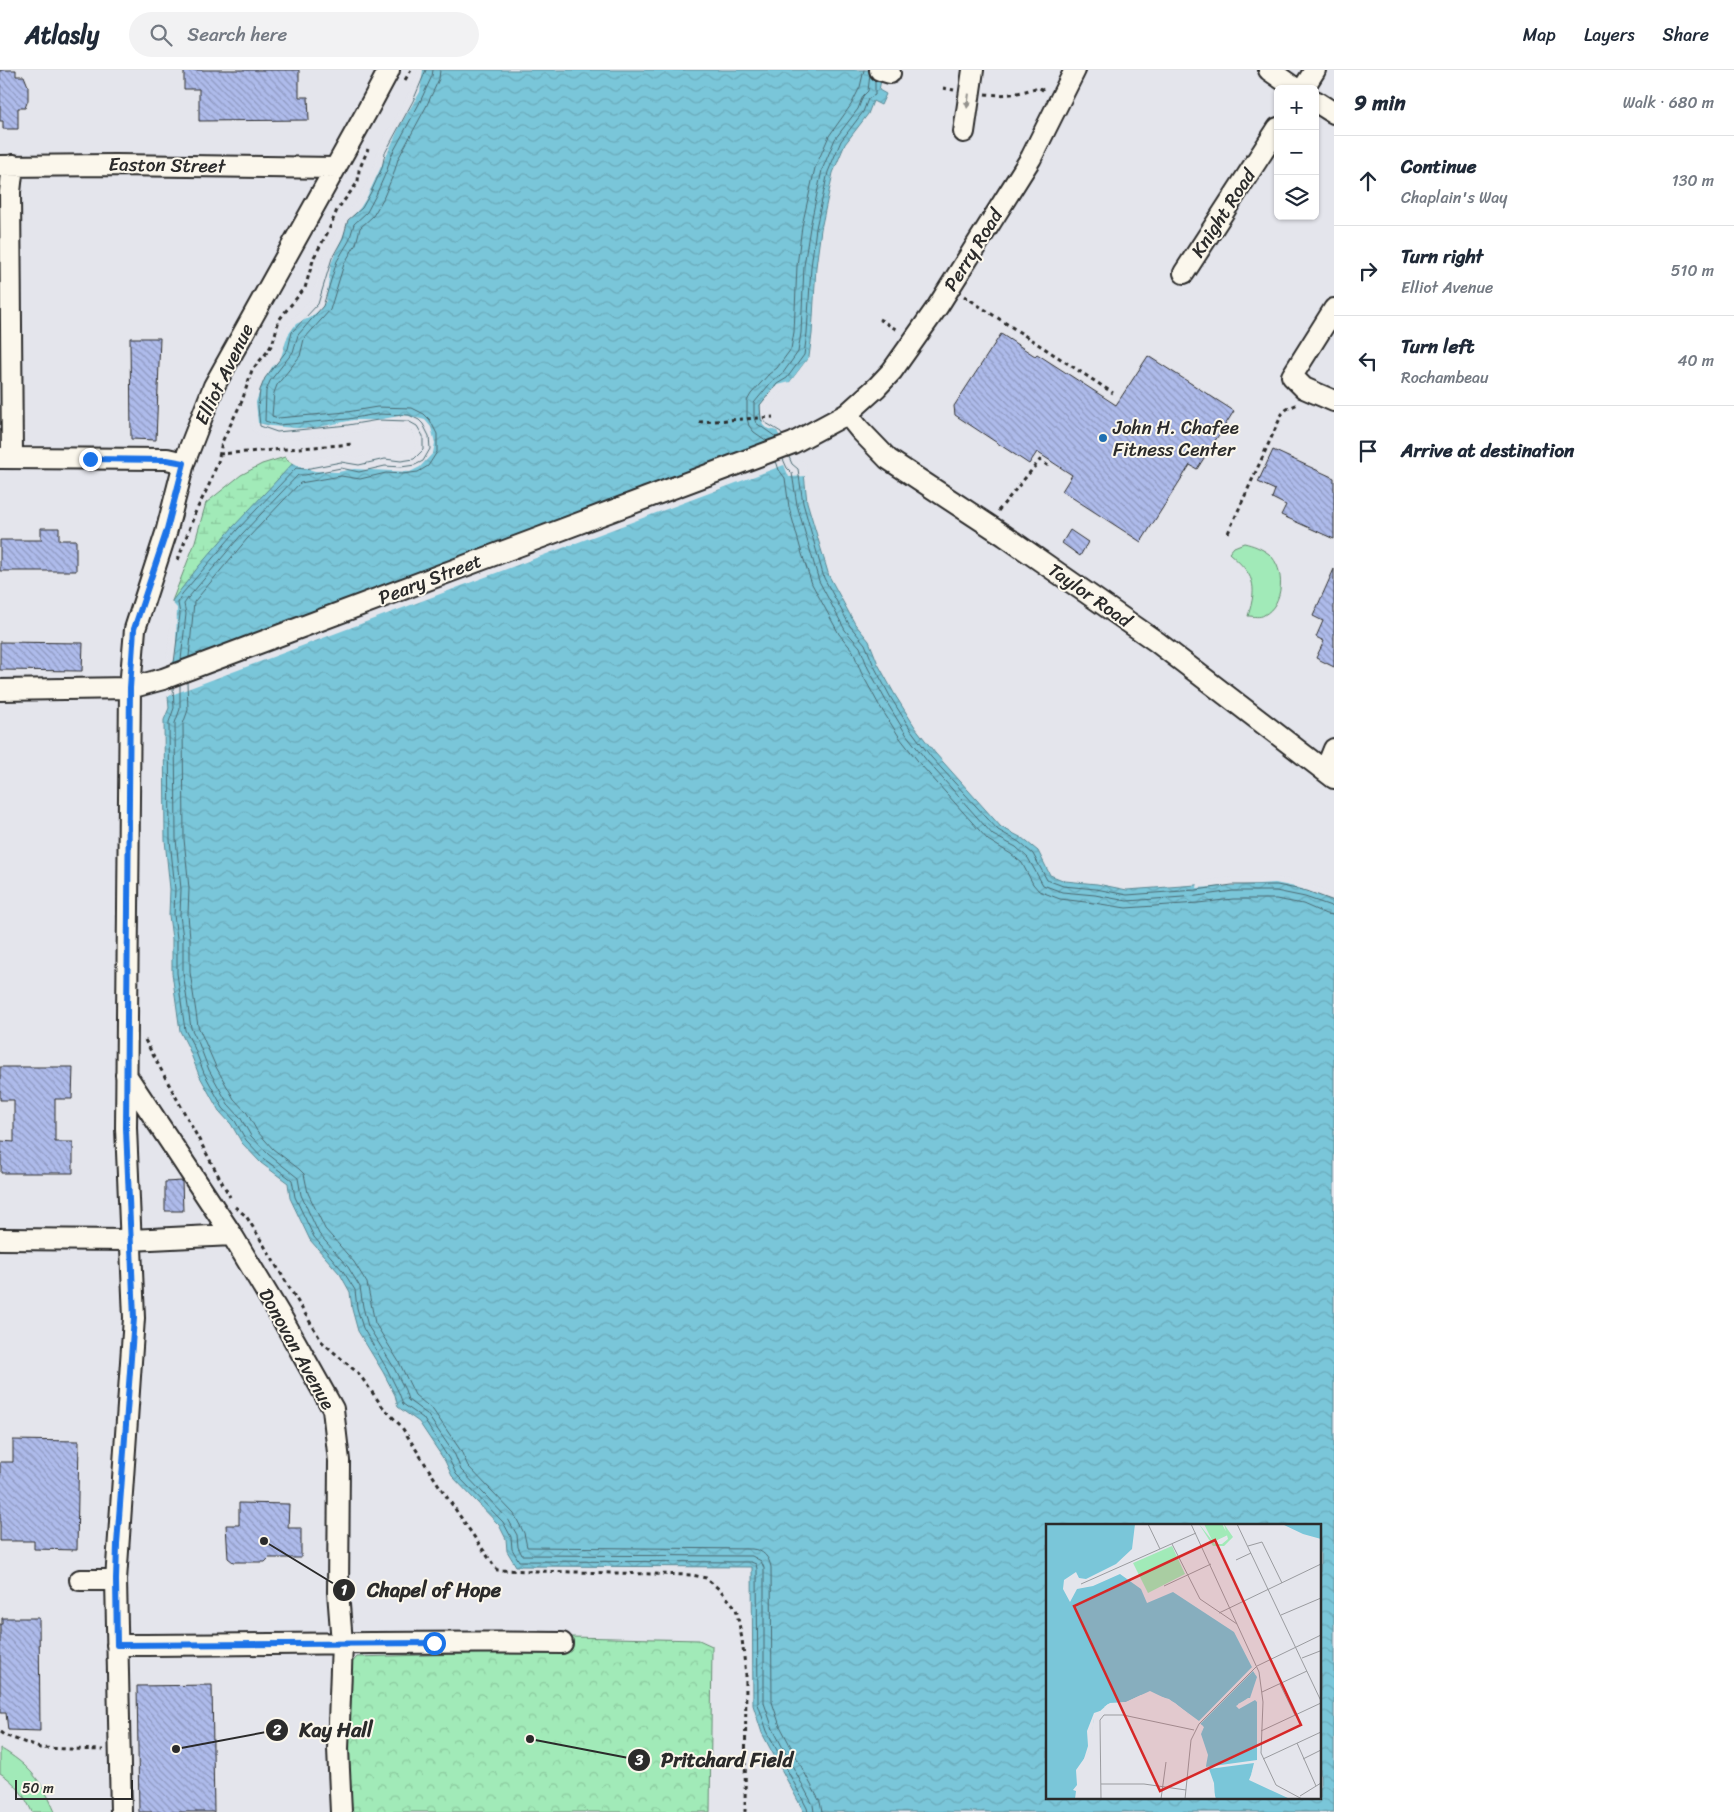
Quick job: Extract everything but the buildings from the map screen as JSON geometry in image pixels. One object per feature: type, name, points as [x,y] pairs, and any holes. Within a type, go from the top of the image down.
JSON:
[{"type":"street","name":"Elliot Avenue","points":[[121,1812],[116,1580],[134,1318],[126,1128],[126,1075],[130,688],[134,629],[166,533],[184,463],[214,386],[389,70]]},
{"type":"street","points":[[964,132],[973,70]]},
{"type":"street","name":"Perry Road","points":[[847,414],[892,371],[938,306],[1031,158],[1075,70]]},
{"type":"street","points":[[1269,70],[1290,85]]},
{"type":"street","points":[[1306,85],[1315,70]]},
{"type":"street","points":[[1319,104],[1334,114]]},
{"type":"street","name":"Knight Road","points":[[1184,273],[1277,130]]},
{"type":"street","name":"Easton Street","points":[[7,166],[115,164],[335,168]]},
{"type":"street","points":[[7,166],[10,192],[6,458],[44,452],[85,452],[184,463]]},
{"type":"street","points":[[1334,309],[1292,376],[1304,388],[1334,401]]},
{"type":"street","name":"Peary Street","points":[[0,690],[130,688],[163,680],[793,444],[847,414]]},
{"type":"street","name":"Taylor Road","points":[[847,414],[888,459],[1005,536],[1157,642],[1330,775]]},
{"type":"street","points":[[1330,775],[1334,749]]},
{"type":"street","name":"Donovan Avenue","points":[[126,1075],[232,1235],[333,1409],[339,1461],[338,1592],[342,1643],[338,1749],[341,1812]]},
{"type":"street","points":[[0,1239],[131,1240],[232,1235]]},
{"type":"street","points":[[80,1580],[116,1580]]},
{"type":"street","points":[[117,1645],[562,1644]]},
{"type":"path","points":[[402,85],[411,70]]},
{"type":"path","points":[[943,88],[1008,95],[1022,93],[1038,87],[1059,99]]},
{"type":"path","points":[[177,562],[195,513],[209,485],[222,442],[242,401],[252,370],[268,352],[279,320],[284,312],[305,288],[314,257],[328,232],[337,210],[358,182],[359,170],[370,143]]},
{"type":"path","points":[[959,293],[1113,393]]},
{"type":"path","points":[[1228,533],[1282,414],[1292,406],[1299,404]]},
{"type":"path","points":[[699,422],[773,417]]},
{"type":"path","points":[[219,454],[354,444]]},
{"type":"path","points":[[996,513],[1040,460],[1051,468]]},
{"type":"path","points":[[144,1032],[144,1038],[150,1050],[230,1198]]},
{"type":"path","points":[[234,1206],[246,1216],[322,1342],[359,1374],[382,1406],[401,1426],[440,1488],[497,1570],[692,1575],[706,1578],[726,1596],[736,1608],[746,1675],[745,1812]]},
{"type":"path","points":[[0,1732],[40,1748],[120,1751]]},
{"type":"green space","points":[[285,457],[288,461],[300,467],[176,648],[172,601],[194,545],[206,503],[241,475],[262,464]]},
{"type":"green space","points":[[1244,543],[1257,547],[1269,554],[1278,568],[1280,577],[1279,595],[1271,610],[1261,616],[1248,616],[1253,596],[1252,581],[1249,574],[1229,553],[1234,547]]},
{"type":"green space","points":[[571,1637],[699,1640],[712,1646],[710,1812],[350,1812],[349,1666],[357,1657],[569,1651]]},
{"type":"green space","points":[[0,1748],[19,1761],[34,1775],[45,1791],[55,1812],[32,1812],[19,1790],[0,1773]]},
{"type":"water","points":[[422,70],[883,70],[879,90],[886,94],[881,105],[873,101],[868,114],[845,144],[833,173],[821,229],[816,267],[809,357],[790,382],[765,406],[765,417],[771,421],[796,461],[803,464],[807,502],[829,576],[855,624],[869,641],[878,664],[895,695],[915,727],[935,753],[1001,827],[1022,838],[1038,851],[1050,875],[1065,881],[1097,884],[1127,890],[1196,885],[1232,880],[1277,880],[1334,897],[1334,1812],[804,1812],[762,1733],[753,1705],[752,1567],[516,1566],[507,1551],[506,1539],[499,1525],[452,1476],[445,1461],[419,1422],[398,1407],[395,1395],[383,1372],[358,1331],[350,1292],[340,1274],[310,1240],[290,1198],[288,1183],[261,1163],[242,1143],[231,1124],[219,1111],[199,1075],[180,1031],[172,973],[172,939],[169,915],[170,889],[165,840],[164,720],[169,708],[168,696],[175,613],[172,601],[233,527],[295,461],[304,464],[414,454],[419,446],[418,440],[408,426],[256,430],[255,388],[284,347],[287,330],[313,301],[344,217],[358,205]]},
{"type":"pier","points":[[419,70],[423,70],[420,92],[401,124],[367,197],[348,221],[331,264],[326,301],[320,310],[296,324],[288,335],[280,360],[272,367],[263,382],[256,402],[258,423],[271,426],[314,428],[353,420],[376,420],[405,415],[425,420],[431,427],[435,443],[433,453],[420,467],[410,472],[354,469],[338,472],[315,471],[300,467],[291,462],[295,459],[304,461],[341,454],[359,458],[384,452],[413,452],[416,447],[416,439],[412,431],[407,429],[378,428],[349,433],[276,439],[263,436],[253,430],[251,406],[252,391],[259,373],[281,346],[285,328],[311,300],[325,255],[336,235],[341,216],[356,203],[364,189],[375,165],[378,150],[407,98]]},
{"type":"pier","points":[[809,357],[811,358],[792,383],[767,407],[768,416],[779,424],[787,426],[787,434],[789,433],[798,460],[805,463],[807,476],[789,477],[784,465],[166,697],[167,662],[172,614],[170,600],[177,608],[175,659],[172,663],[182,662],[780,437],[777,431],[766,428],[763,425],[760,410],[761,404],[771,390],[778,385],[790,382]]},
{"type":"pier","points":[[1232,878],[1278,878],[1309,884],[1334,894],[1334,901],[1295,887],[1275,883],[1197,888],[1198,882]]},
{"type":"place","name":"John H. Chafee Fitness Center","points":[[1103,438]]},
{"type":"place","name":"Chapel of Hope","points":[[264,1541]]},
{"type":"place","name":"Pritchard Field","points":[[530,1739]]},
{"type":"place","name":"Kay Hall","points":[[176,1749]]},
{"type":"route","points":[[90,459],[167,460],[184,463],[166,533],[134,629],[130,688],[126,1128],[134,1318],[117,1544],[117,1645],[434,1643]]}]
